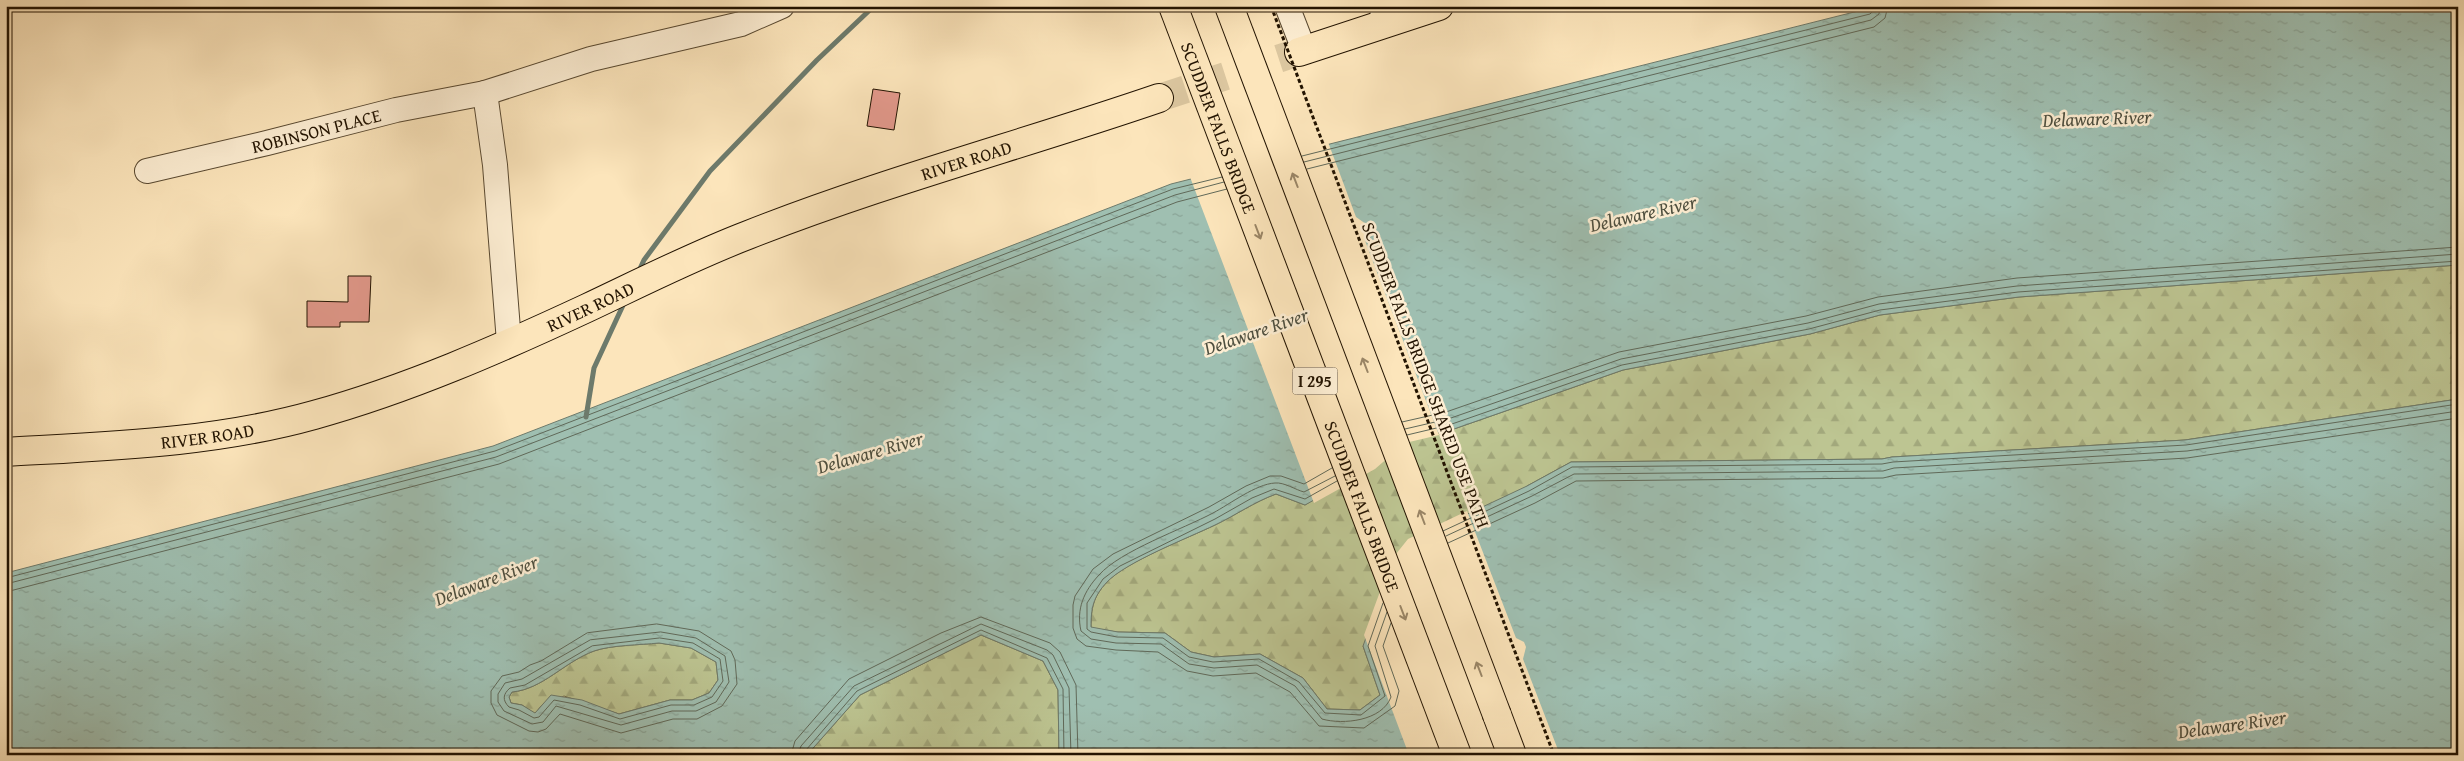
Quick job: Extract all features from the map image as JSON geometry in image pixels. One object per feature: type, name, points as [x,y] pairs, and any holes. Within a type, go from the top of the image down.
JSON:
[{"type":"main road","name":"SCUDDER FALLS BRIDGE","points":[[1173,6],[1457,755]]},
{"type":"main road","points":[[1229,6],[1512,755]]},
{"type":"main road","points":[[1301,51],[1383,16],[1439,6]]},
{"type":"main road","name":"RIVER ROAD","points":[[6,452],[147,444],[263,427],[314,415],[382,393],[509,342],[748,235],[834,203],[1159,98]]},
{"type":"street","name":"ROBINSON PLACE","points":[[147,171],[267,144],[396,110],[485,92],[591,59],[742,24],[782,6]]},
{"type":"street","points":[[1287,6],[1301,51]]},
{"type":"street","points":[[485,92],[495,165],[509,342]]},
{"type":"path","name":"SCUDDER FALLS BRIDGE SHARED USE PATH","points":[[1271,6],[1554,755]]},
{"type":"green space","points":[[2458,265],[2458,399],[2185,440],[1882,459],[1571,462],[1527,486],[1363,646],[1380,695],[1360,710],[1327,709],[1303,678],[1260,654],[1214,657],[1191,652],[1165,633],[1117,632],[1091,628],[1092,609],[1096,598],[1102,587],[1116,574],[1128,566],[1215,525],[1260,501],[1276,494],[1305,505],[1404,440],[1451,430],[1623,370],[1810,334],[1880,315],[2019,297]]},
{"type":"green space","points":[[981,635],[1043,661],[1058,690],[1059,755],[807,755],[860,695]]},
{"type":"green space","points":[[659,643],[691,648],[716,662],[718,680],[709,693],[692,700],[670,700],[619,714],[564,696],[541,706],[535,714],[522,705],[511,703],[509,697],[512,692],[523,690],[544,681],[594,651],[617,646]]},
{"type":"water","name":"Delaware River","points":[[1878,6],[2458,6],[2458,265],[2019,297],[1880,315],[1810,334],[1623,370],[1451,430],[1404,440],[1374,467],[1305,505],[1276,494],[1260,501],[1215,525],[1128,566],[1116,574],[1102,587],[1096,598],[1092,608],[1091,627],[1118,632],[1165,633],[1191,652],[1214,657],[1260,654],[1303,678],[1327,709],[1360,710],[1380,695],[1363,646],[1394,560],[1410,541],[1527,486],[1571,462],[1882,459],[2185,440],[2458,399],[2458,755],[1059,755],[1058,690],[1043,661],[981,635],[860,695],[807,755],[6,755],[6,573],[493,446],[1171,184]],"holes":[[[659,643],[691,648],[716,662],[718,680],[709,693],[692,700],[670,700],[619,714],[582,700],[551,695],[535,713],[522,705],[511,703],[509,697],[512,692],[534,686],[583,656],[601,649]]]},
{"type":"pier","points":[[1328,142],[1356,217],[1366,224],[1367,229],[1364,238],[1439,435],[1405,443],[1375,469],[1314,503],[1190,177]]},
{"type":"pier","points":[[1467,511],[1516,638],[1524,642],[1526,647],[1523,659],[1560,755],[1409,755],[1364,635],[1392,559],[1408,539]]},
{"type":"building","points":[[873,89],[900,93],[894,130],[867,126]]},
{"type":"building","points":[[348,276],[371,276],[369,322],[340,322],[340,327],[307,327],[307,301],[348,302]]},
{"type":"waterway","points":[[638,273],[644,260],[710,171],[817,60],[874,6]]},
{"type":"waterway","points":[[586,417],[594,368],[625,301]]},
{"type":"tunnel","points":[[1159,98],[1299,52]]}]
